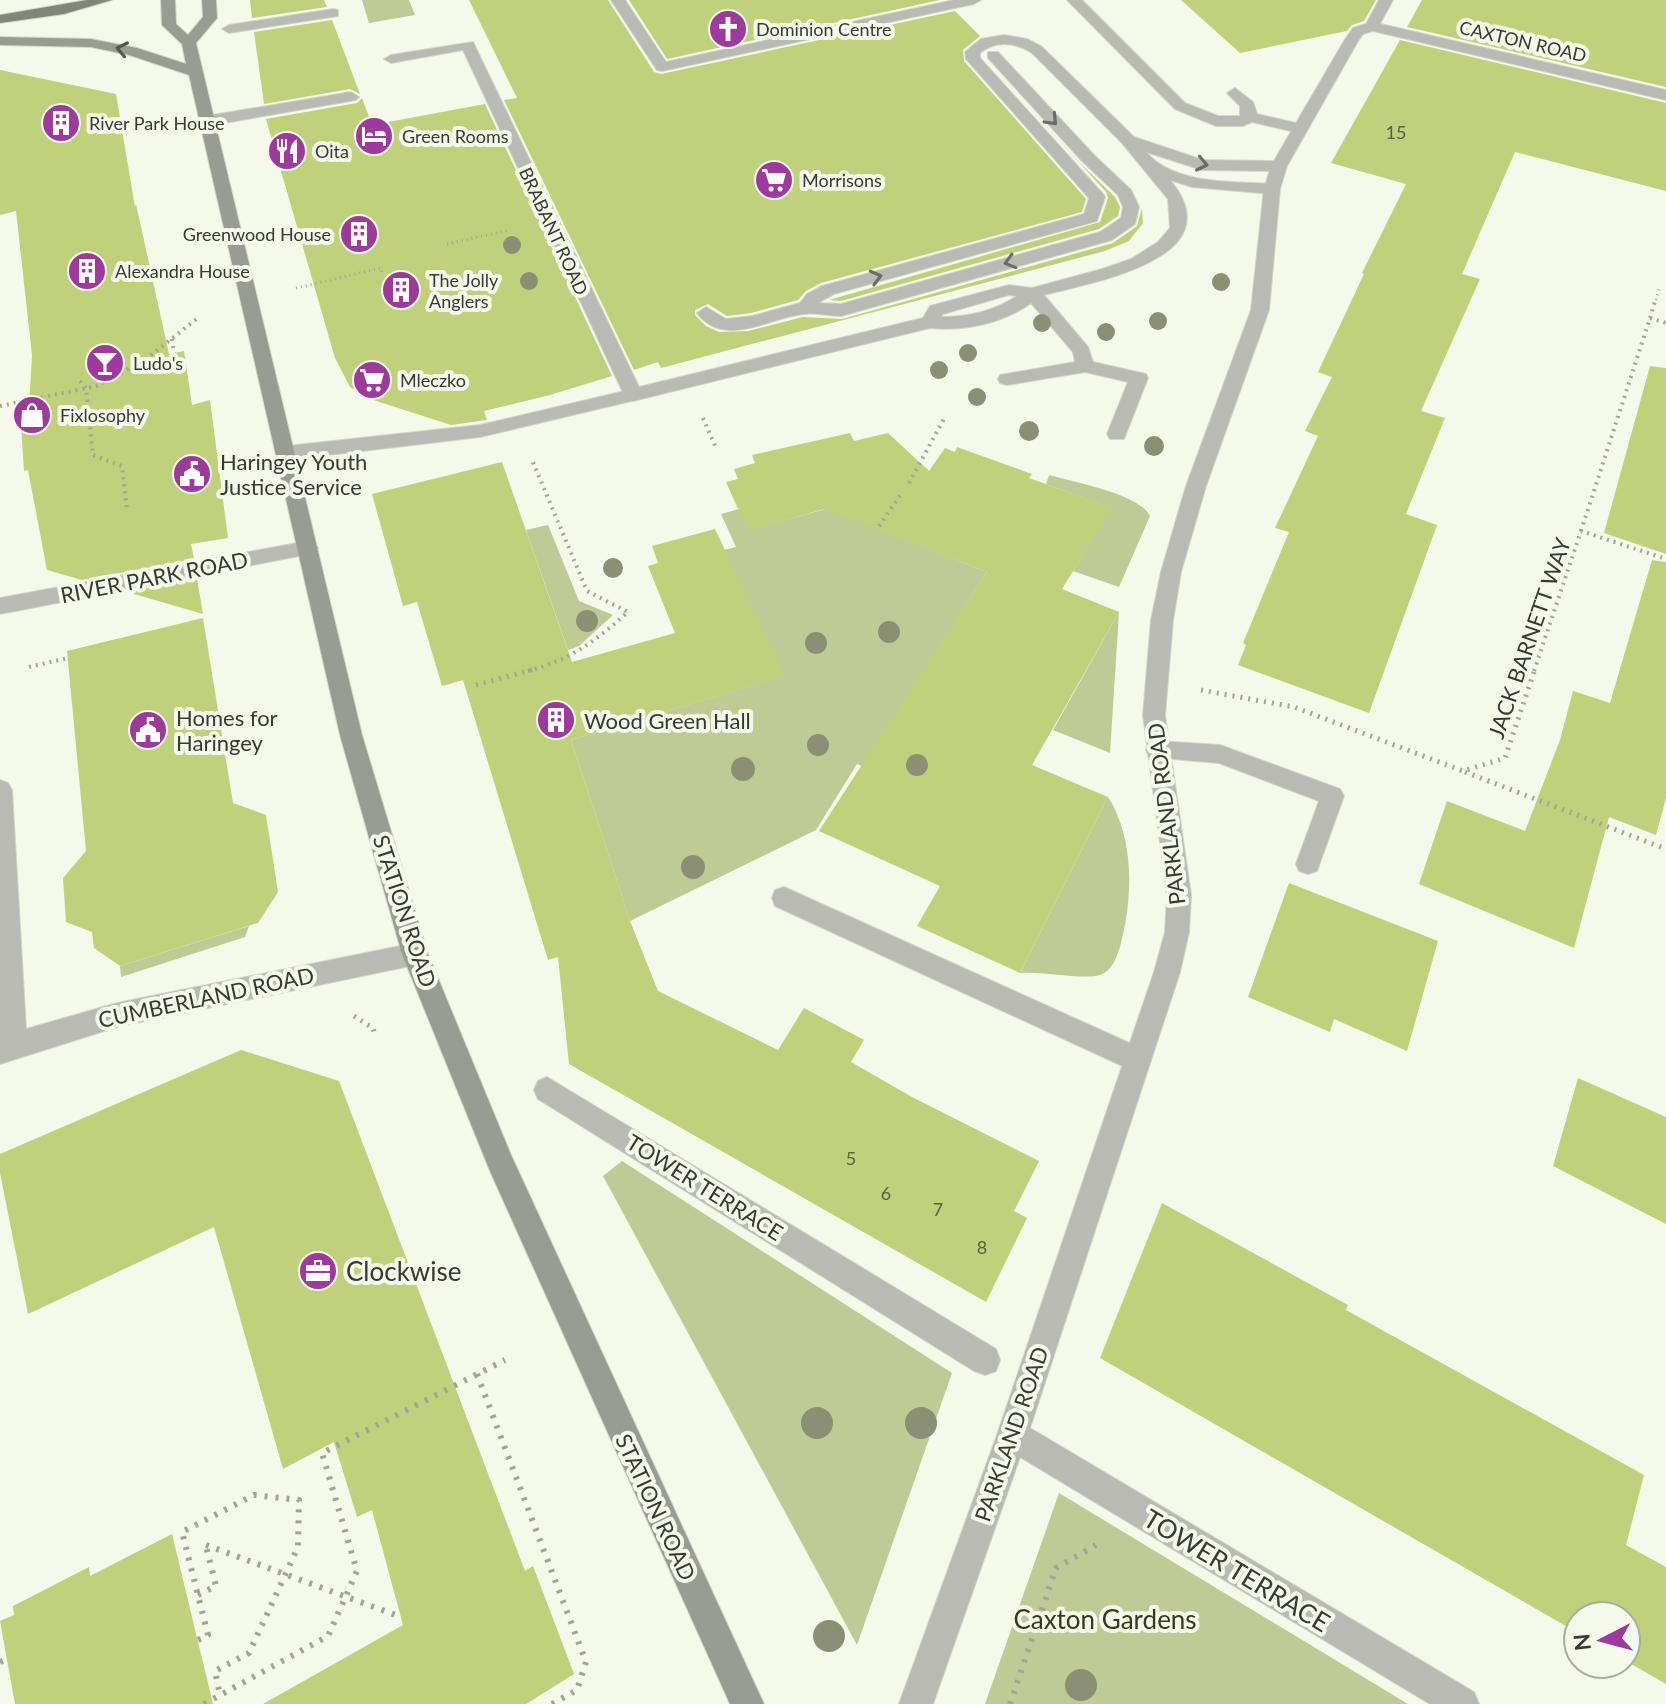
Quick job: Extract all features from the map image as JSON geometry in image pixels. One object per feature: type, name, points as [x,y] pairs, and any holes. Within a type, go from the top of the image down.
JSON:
[{"type":"main road","points":[[4,18],[45,0]]},
{"type":"main road","points":[[4,18],[64,10],[105,0]]},
{"type":"street","name":"STATION ROAD","points":[[168,0],[169,25],[189,43],[351,735],[415,954],[500,1162],[747,1704]]},
{"type":"street","points":[[189,43],[210,18],[209,0]]},
{"type":"street","points":[[618,0],[662,67],[974,0]]},
{"type":"street","points":[[1074,0],[1190,112],[1216,121],[1243,121],[1249,117],[1299,128]]},
{"type":"street","name":"PARKLAND ROAD","points":[[916,1704],[1012,1435],[1138,1060],[1177,932],[1179,895],[1157,750],[1155,681],[1162,620],[1175,558],[1196,486],[1260,310],[1276,178],[1299,128],[1351,41],[1358,31],[1372,26],[1386,0]]},
{"type":"street","points":[[229,29],[333,13]]},
{"type":"street","name":"CAXTON ROAD","points":[[1372,26],[1666,95]]},
{"type":"street","points":[[287,453],[452,436],[930,322],[948,325],[984,316],[1020,305],[1032,293],[1137,263],[1164,246],[1178,228],[1176,198],[1128,140],[1040,53],[1021,39],[1009,38],[978,46],[972,55],[980,68],[1097,197],[1091,217],[828,290],[813,298],[806,307]]},
{"type":"street","points":[[0,41],[91,43],[132,51],[196,72]]},
{"type":"street","name":"BRABANT ROAD","points":[[391,59],[468,45],[633,395]]},
{"type":"street","points":[[706,313],[710,319],[723,325],[740,325],[806,307],[821,311],[841,310],[1106,236],[1129,220],[1131,207],[1125,193],[1008,74],[992,53],[1017,46],[1040,53]]},
{"type":"street","points":[[1235,93],[1248,105],[1249,117]]},
{"type":"street","points":[[207,121],[351,97]]},
{"type":"street","points":[[1128,140],[1202,165],[1276,178]]},
{"type":"street","points":[[1153,169],[1192,182],[1276,178]]},
{"type":"street","points":[[1032,293],[1082,351],[1085,366]]},
{"type":"street","points":[[1007,379],[1085,366],[1139,378],[1117,434]]},
{"type":"street","name":"RIVER PARK ROAD","points":[[0,606],[308,548]]},
{"type":"street","points":[[1157,750],[1220,754],[1332,796],[1308,864]]},
{"type":"street","points":[[0,790],[7,1049]]},
{"type":"street","points":[[784,898],[1138,1060]]},
{"type":"street","name":"CUMBERLAND ROAD","points":[[7,1049],[131,1012],[415,954]]},
{"type":"street","name":"TOWER TERRACE","points":[[547,1090],[985,1360]]},
{"type":"street","name":"TOWER TERRACE","points":[[1012,1435],[1462,1704]]},
{"type":"path","points":[[447,244],[549,221]]},
{"type":"path","points":[[296,288],[381,268],[382,272]]},
{"type":"path","name":"JACK BARNETT WAY","points":[[1463,771],[1505,758],[1660,286]]},
{"type":"path","points":[[0,406],[97,386],[145,360],[199,317]]},
{"type":"path","points":[[1650,318],[1666,323]]},
{"type":"path","points":[[172,339],[174,353]]},
{"type":"path","points":[[80,381],[86,388],[93,455],[122,466],[127,510]]},
{"type":"path","points":[[699,409],[716,448]]},
{"type":"path","points":[[909,483],[945,417]]},
{"type":"path","points":[[476,685],[561,662],[593,643],[628,612],[587,591],[530,455]]},
{"type":"path","points":[[879,526],[901,494]]},
{"type":"path","name":"JACK BARNETT WAY","points":[[1581,531],[1666,559]]},
{"type":"path","points":[[29,667],[68,658]]},
{"type":"path","points":[[1155,681],[1294,707],[1666,849]]},
{"type":"path","points":[[354,1016],[373,1028],[375,1035]]},
{"type":"path","points":[[204,1704],[328,1636],[357,1571],[322,1453],[505,1360]]},
{"type":"path","points":[[477,1374],[586,1662],[577,1690],[552,1704]]},
{"type":"path","points":[[198,1640],[208,1635],[182,1532],[254,1495],[299,1500],[302,1516],[295,1531],[298,1547],[249,1653],[215,1671],[220,1695]]},
{"type":"path","points":[[1010,1704],[1056,1568],[1109,1537]]},
{"type":"path","points":[[198,1595],[216,1586],[206,1545],[401,1617]]},
{"type":"green space","points":[[362,0],[409,0],[415,15],[369,23]]},
{"type":"green space","points":[[1049,475],[1120,495],[1144,508],[1150,516],[1119,587],[1073,571],[1111,508],[1046,484]]},
{"type":"green space","points":[[858,500],[885,532],[987,572],[903,703],[986,819],[857,764],[816,830],[630,921],[571,740],[784,676],[724,550],[736,547],[721,514],[750,506],[760,527]]},
{"type":"green space","points":[[548,525],[579,601],[613,615],[579,646],[568,650],[526,530]]},
{"type":"green space","points":[[1119,612],[1110,753],[1053,730]]},
{"type":"green space","points":[[1108,797],[1123,832],[1129,870],[1127,910],[1115,960],[1108,970],[1093,976],[1020,973]]},
{"type":"green space","points":[[249,926],[245,937],[121,977],[120,966]]},
{"type":"green space","points":[[622,1161],[952,1373],[857,1645],[603,1176]]},
{"type":"green space","name":"Caxton Gardens","points":[[1059,1493],[1408,1704],[985,1704]]},
{"type":"building","points":[[250,0],[324,0],[327,7],[252,18]]},
{"type":"building","points":[[469,0],[608,0],[654,72],[661,74],[955,11],[980,36],[963,50],[964,61],[1086,199],[1082,212],[821,283],[806,291],[798,300],[727,316],[708,304],[695,310],[695,315],[706,326],[719,332],[748,331],[803,317],[842,319],[1113,243],[1137,226],[1142,208],[1143,223],[1129,241],[1105,251],[661,368],[658,362],[634,370],[504,100],[517,98]]},
{"type":"building","name":"Dominion Centre","points":[[629,0],[940,0],[667,59]]},
{"type":"building","points":[[1181,0],[1376,0],[1364,21],[1352,25],[1347,31],[1240,53]]},
{"type":"building","points":[[1422,0],[1666,0],[1666,87],[1407,27]]},
{"type":"building","points":[[332,20],[360,94],[350,89],[264,104],[254,32]]},
{"type":"building","points":[[1400,40],[1666,103],[1666,191],[1515,152],[1462,274],[1480,279],[1421,411],[1445,418],[1406,514],[1437,525],[1369,713],[1238,665],[1246,645],[1243,643],[1289,532],[1275,528],[1318,436],[1305,431],[1332,377],[1318,372],[1406,184],[1331,163]]},
{"type":"building","points":[[0,70],[116,94],[135,207],[136,204],[169,354],[184,351],[192,405],[210,400],[228,538],[191,544],[194,559],[82,580],[47,570],[28,470],[24,471],[20,410],[29,408],[32,355],[16,211],[0,215]]},
{"type":"building","points":[[996,71],[1115,197],[1120,207],[1118,216],[1099,229],[841,301],[829,300],[1100,222],[1108,198],[1106,192]]},
{"type":"building","points":[[362,98],[372,125],[485,104],[612,376],[484,411],[487,420],[451,425],[367,398],[350,387],[335,358],[266,119],[357,103]]},
{"type":"building","points":[[1650,366],[1666,368],[1666,554],[1604,533]]},
{"type":"building","points":[[850,433],[854,441],[888,433],[929,471],[945,448],[955,452],[957,447],[1032,474],[1029,478],[1112,508],[1062,589],[1119,612],[1032,765],[1108,797],[1020,973],[917,926],[940,886],[819,831],[987,572],[824,509],[748,531],[726,482],[738,479],[734,469],[755,463],[752,455]]},
{"type":"building","points":[[502,462],[572,662],[675,633],[648,566],[658,563],[652,546],[715,529],[785,676],[571,740],[630,921],[658,991],[778,1050],[804,1008],[864,1040],[851,1062],[912,1097],[1039,1161],[1014,1211],[1027,1218],[986,1302],[569,1064],[558,957],[548,960],[463,680],[442,686],[417,602],[403,606],[372,494]]},
{"type":"building","points":[[1652,560],[1666,562],[1666,798],[1656,835],[1609,817],[1574,948],[1419,884],[1447,801],[1525,831],[1560,740],[1573,691],[1610,703]]},
{"type":"building","points":[[197,579],[203,614],[127,592]]},
{"type":"building","name":"Homes for Haringey","points":[[203,618],[233,803],[266,815],[278,892],[258,923],[120,966],[94,948],[92,932],[66,922],[63,878],[86,851],[67,651]]},
{"type":"building","points":[[1289,883],[1438,941],[1407,1051],[1334,1019],[1330,1032],[1248,997]]},
{"type":"building","name":"Clockwise","points":[[241,1050],[339,1081],[525,1571],[533,1566],[574,1674],[526,1704],[263,1704],[403,1625],[372,1510],[357,1517],[334,1442],[283,1469],[214,1227],[28,1314],[0,1173],[0,1154]]},
{"type":"building","points":[[1578,1078],[1666,1117],[1666,1224],[1553,1166]]},
{"type":"building","points":[[1162,1203],[1348,1305],[1346,1310],[1644,1475],[1626,1545],[1666,1567],[1666,1684],[1642,1670],[1642,1600],[1562,1600],[1562,1624],[1100,1358]]},
{"type":"building","points":[[172,1534],[213,1704],[15,1704],[0,1621],[14,1615],[13,1606],[89,1567],[90,1576]]},
{"type":"place","name":"Dominion Centre","points":[[728,29]]},
{"type":"place","name":"River Park House","points":[[61,123]]},
{"type":"place","name":"Green Rooms","points":[[374,136]]},
{"type":"place","name":"Oita","points":[[287,151]]},
{"type":"place","name":"Morrisons","points":[[774,180]]},
{"type":"place","name":"Greenwood House","points":[[359,234]]},
{"type":"place","name":"Alexandra House","points":[[87,271]]},
{"type":"place","name":"The Jolly Anglers","points":[[401,290]]},
{"type":"place","name":"Ludo's","points":[[105,363]]},
{"type":"place","name":"Mleczko","points":[[372,380]]},
{"type":"place","name":"Fixlosophy","points":[[32,415]]},
{"type":"place","name":"Haringey Youth Justice Service","points":[[192,474]]},
{"type":"place","name":"Wood Green Hall","points":[[556,720]]},
{"type":"place","name":"Homes for Haringey","points":[[148,730]]},
{"type":"place","name":"Clockwise","points":[[318,1271]]}]
